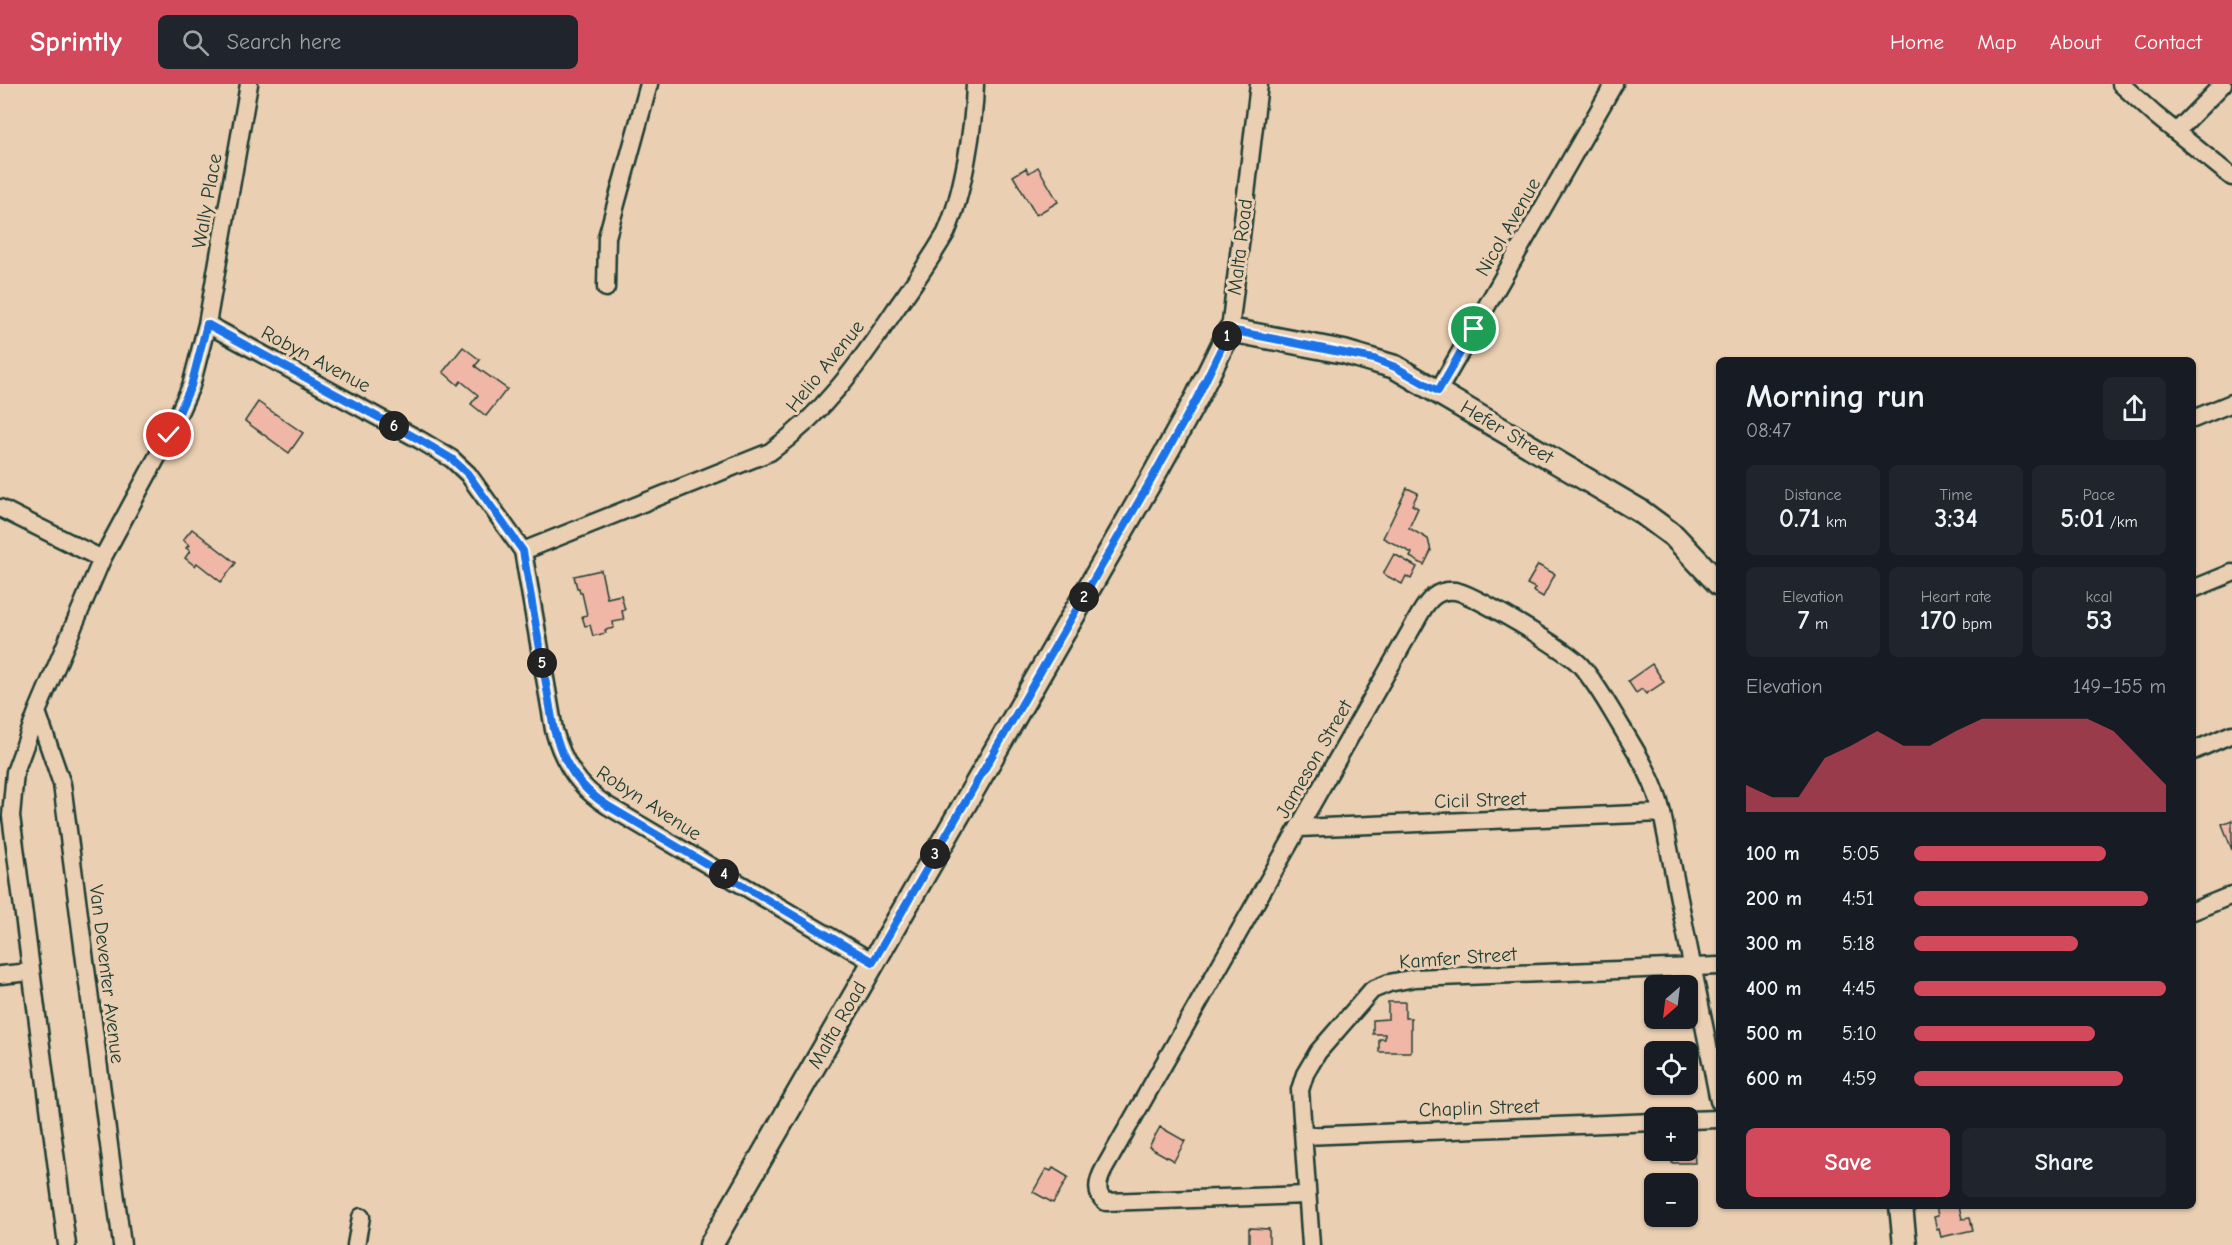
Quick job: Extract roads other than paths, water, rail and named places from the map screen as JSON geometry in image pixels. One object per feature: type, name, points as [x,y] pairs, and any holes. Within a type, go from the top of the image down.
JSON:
[{"type":"street","name":"Wally Place","points":[[207,324],[249,84]]},
{"type":"street","points":[[606,288],[607,237],[649,84]]},
{"type":"street","name":"Helio Avenue","points":[[523,551],[770,452],[793,436],[822,408],[877,337],[946,233],[960,194],[975,84]]},
{"type":"street","name":"Malta Road","points":[[711,1245],[1150,482],[1197,398],[1230,330],[1259,84]]},
{"type":"street","name":"Nicol Avenue","points":[[1438,391],[1614,84]]},
{"type":"street","points":[[2121,84],[2232,177]]},
{"type":"street","points":[[2176,132],[2223,84]]},
{"type":"street","name":"Robyn Avenue","points":[[207,324],[452,459],[478,487],[523,551],[554,730],[570,770],[581,784],[608,806],[873,962]]},
{"type":"street","points":[[67,1245],[11,816],[15,772],[37,712],[102,559],[191,386],[207,324]]},
{"type":"street","name":"Hefer Street","points":[[1230,330],[1374,359],[1395,367],[1640,511],[1674,536],[1716,581]]},
{"type":"street","points":[[2196,418],[2232,403]]},
{"type":"street","points":[[0,507],[102,559]]},
{"type":"street","points":[[2196,588],[2232,573]]},
{"type":"street","name":"Jameson Street","points":[[1306,1195],[1106,1202],[1099,1195],[1098,1187],[1104,1168],[1428,601],[1436,594],[1449,591],[1462,593],[1480,601],[1563,650],[1580,664],[1597,688],[1651,778],[1662,813],[1693,968]]},
{"type":"street","name":"Van Deventer Avenue","points":[[37,712],[62,784],[122,1245]]},
{"type":"street","points":[[2196,750],[2232,734]]},
{"type":"street","name":"Cicil Street","points":[[1299,828],[1662,813]]},
{"type":"street","points":[[2196,910],[2232,895]]},
{"type":"street","name":"Kamfer Street","points":[[1311,1245],[1300,1090],[1305,1074],[1324,1045],[1372,990],[1379,986],[1414,978],[1716,966]]},
{"type":"street","points":[[1693,968],[1716,1086]]},
{"type":"street","points":[[0,975],[31,972]]},
{"type":"street","points":[[1698,1120],[1716,1119]]},
{"type":"street","name":"Chaplin Street","points":[[1304,1136],[1644,1122]]},
{"type":"street","points":[[1901,1209],[1905,1245]]},
{"type":"street","points":[[356,1245],[361,1217]]}]
